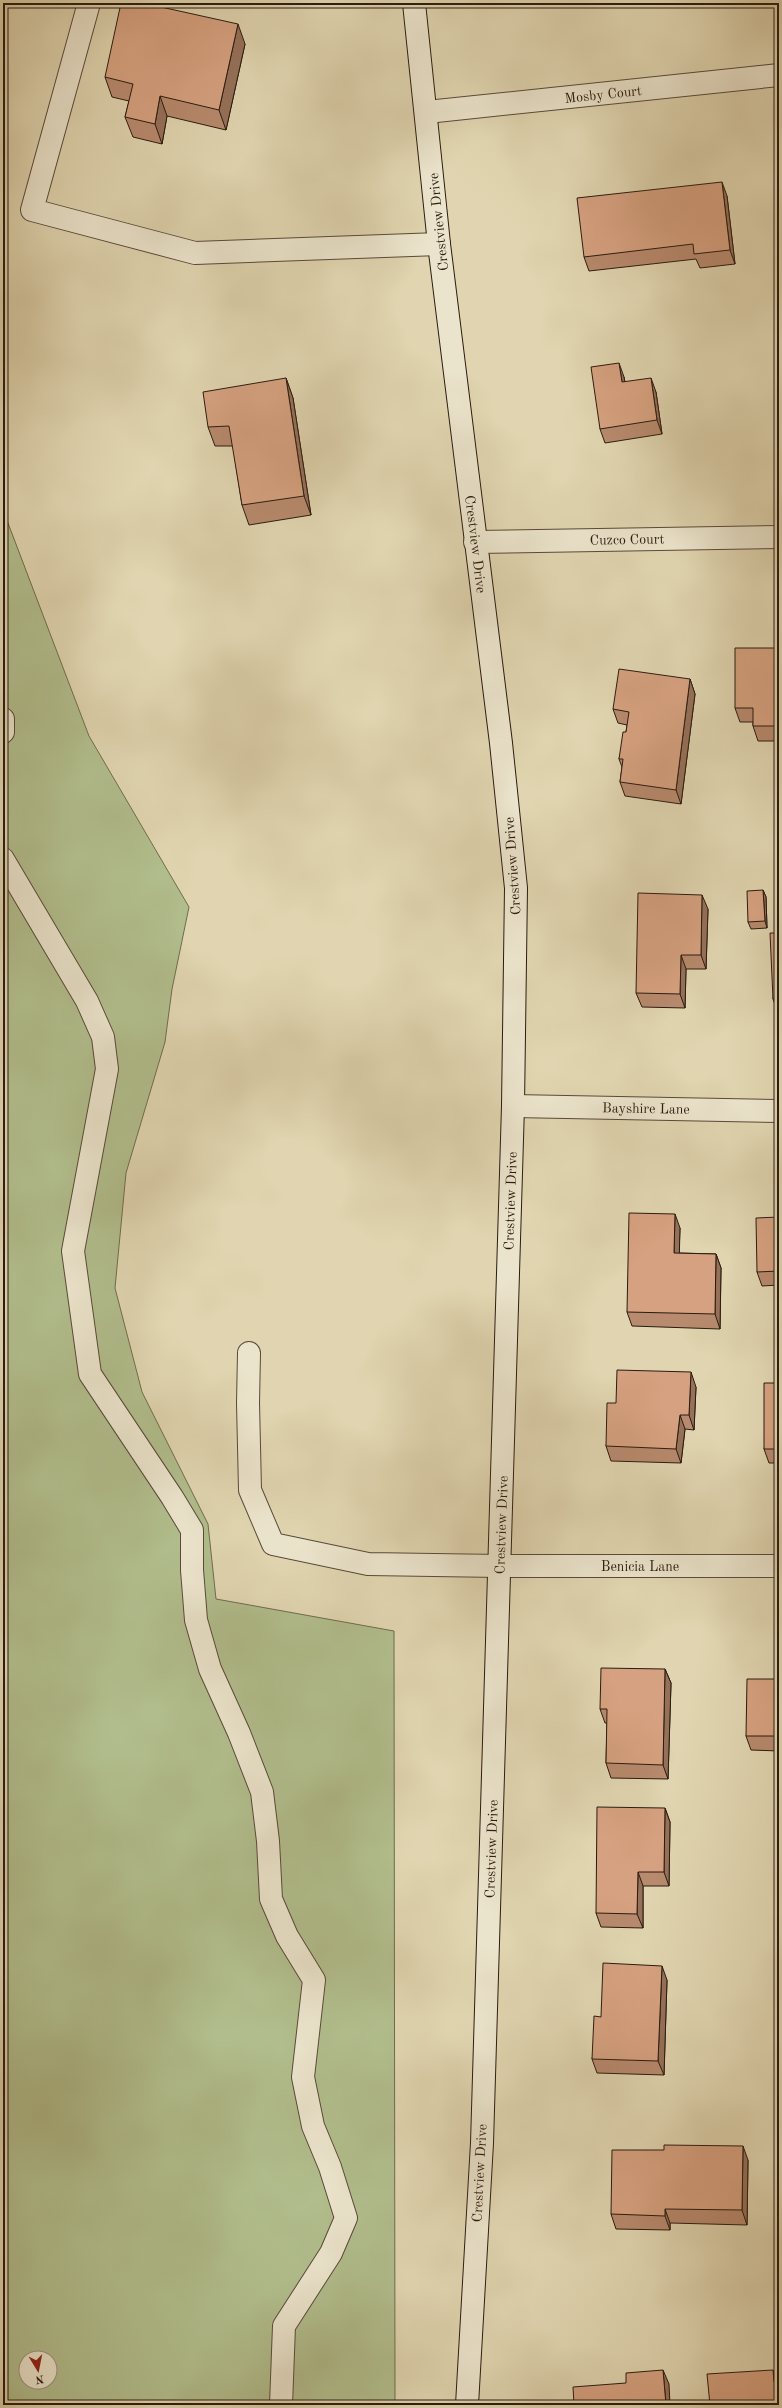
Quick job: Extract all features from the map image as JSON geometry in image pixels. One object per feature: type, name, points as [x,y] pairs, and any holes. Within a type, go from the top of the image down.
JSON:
[{"type":"main road","points":[[89,3],[32,210],[195,253],[440,244]]},
{"type":"main road","name":"Crestview Drive","points":[[414,3],[427,112],[440,244],[475,542],[501,743],[516,888],[513,1106],[482,2143],[467,2405]]},
{"type":"main road","name":"Mosby Court","points":[[427,112],[779,75]]},
{"type":"main road","name":"Cuzco Court","points":[[475,542],[779,536]]},
{"type":"main road","points":[[3,719],[3,732]]},
{"type":"main road","points":[[3,859],[87,1001],[103,1037],[106,1069],[73,1251],[90,1374],[192,1530],[192,1570],[196,1620],[210,1669],[239,1733],[262,1792],[268,1841],[271,1899],[287,1936],[314,1980],[303,2077],[314,2126],[330,2167],[346,2218],[331,2253],[284,2326],[281,2405]]},
{"type":"main road","name":"Bayshire Lane","points":[[513,1106],[779,1111]]},
{"type":"main road","name":"Benicia Lane","points":[[250,1353],[248,1403],[250,1490],[272,1544],[368,1564],[500,1566],[779,1566]]},
{"type":"green space","points":[[3,510],[89,736],[189,907],[172,989],[165,1042],[126,1173],[115,1288],[142,1392],[208,1524],[216,1599],[394,1631],[395,2405],[3,2405]]},
{"type":"building","points":[[121,3],[143,3],[238,24],[219,110],[160,96],[155,124],[125,117],[133,84],[105,77]]},
{"type":"building","points":[[722,182],[730,250],[694,254],[693,244],[584,257],[577,198]]},
{"type":"building","points":[[619,363],[622,382],[651,378],[657,420],[600,429],[591,367]]},
{"type":"building","points":[[286,378],[304,496],[242,505],[229,426],[208,427],[203,392]]},
{"type":"building","points":[[735,648],[779,648],[779,726],[753,726],[753,708],[735,708]]},
{"type":"building","points":[[619,669],[690,679],[676,790],[620,782],[623,759],[619,759],[623,732],[626,732],[629,712],[613,709]]},
{"type":"building","points":[[763,890],[765,921],[748,922],[747,891]]},
{"type":"building","points":[[638,893],[702,895],[701,955],[681,955],[680,994],[636,993]]},
{"type":"building","points":[[770,933],[779,933],[779,999],[773,999]]},
{"type":"building","points":[[629,1213],[675,1214],[674,1253],[716,1254],[715,1314],[627,1312]]},
{"type":"building","points":[[779,1217],[779,1271],[757,1272],[756,1218]]},
{"type":"building","points":[[617,1370],[691,1372],[689,1415],[680,1415],[676,1449],[606,1446],[607,1403],[616,1403]]},
{"type":"building","points":[[764,1383],[779,1383],[779,1449],[764,1449]]},
{"type":"building","points":[[601,1668],[665,1669],[663,1765],[606,1763],[607,1709],[600,1709]]},
{"type":"building","points":[[747,1679],[779,1679],[779,1736],[746,1736]]},
{"type":"building","points":[[597,1807],[665,1808],[664,1872],[638,1872],[637,1914],[596,1913]]},
{"type":"building","points":[[776,1824],[779,1824],[779,1846]]},
{"type":"building","points":[[603,1963],[662,1966],[658,2061],[592,2059],[594,2016],[601,2017]]},
{"type":"building","points":[[779,1988],[779,1997],[776,1989]]},
{"type":"building","points":[[664,2145],[743,2146],[742,2210],[665,2209],[665,2216],[611,2214],[612,2150],[664,2150]]},
{"type":"building","points":[[663,2370],[666,2405],[574,2405],[573,2387],[626,2383],[626,2373]]},
{"type":"building","points":[[773,2370],[774,2382],[779,2381],[779,2405],[710,2405],[707,2374]]}]
